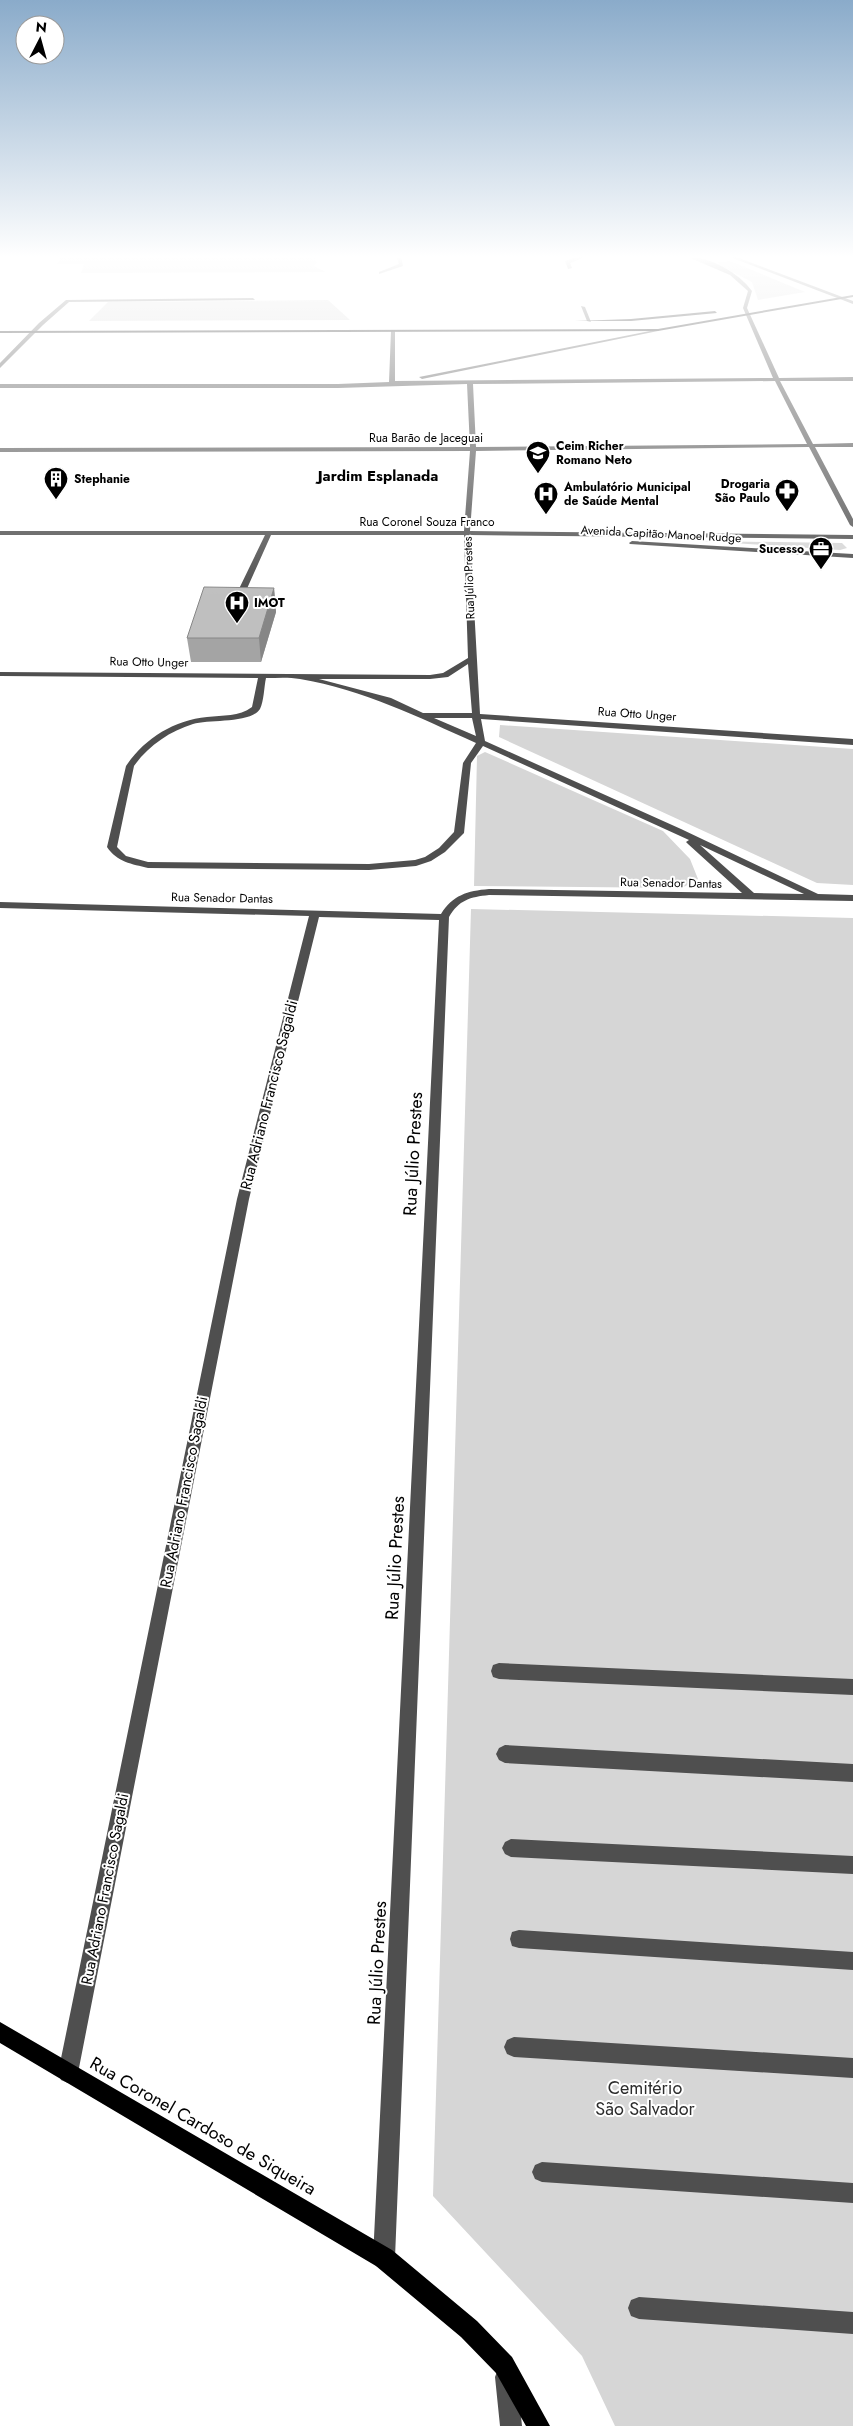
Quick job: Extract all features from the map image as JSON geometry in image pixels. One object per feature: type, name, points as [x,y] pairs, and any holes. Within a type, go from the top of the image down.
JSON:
[{"type":"main road","name":"Rua Coronel Cardoso de Siqueira","points":[[0,2032],[384,2258],[469,2329],[504,2365],[539,2426]]},
{"type":"street","points":[[392,370],[392,383]]},
{"type":"street","points":[[392,383],[456,370]]},
{"type":"street","points":[[773,370],[853,525]]},
{"type":"street","points":[[0,386],[338,386],[392,383],[853,379]]},
{"type":"street","name":"Rua Júlio Prestes","points":[[470,382],[473,450],[467,533],[472,658],[476,716],[481,743]]},
{"type":"street","name":"Rua Barão de Jaceguai","points":[[0,450],[473,450],[853,446]]},
{"type":"street","name":"Rua Coronel Souza Franco","points":[[0,532],[467,533],[853,537]]},
{"type":"street","points":[[241,593],[269,533]]},
{"type":"street","name":"Avenida Capitão Manoel Rudge","points":[[467,533],[853,556]]},
{"type":"street","name":"Rua Otto Unger","points":[[0,674],[430,677],[445,674],[472,658]]},
{"type":"street","points":[[262,676],[256,708],[252,712],[242,716],[200,720],[182,725],[171,730],[135,758],[130,766],[112,847],[116,854],[124,859],[148,865],[369,867],[416,863],[442,850],[459,834],[467,763],[481,743]]},
{"type":"street","name":"Rua Otto Unger","points":[[298,676],[388,700],[678,831],[817,897]]},
{"type":"street","name":"Rua Otto Unger","points":[[419,715],[476,716],[853,742]]},
{"type":"street","points":[[678,831],[752,896]]},
{"type":"street","name":"Rua Senador Dantas","points":[[0,905],[444,917],[451,904],[461,896],[489,892],[853,898]]},
{"type":"street","name":"Rua Adriano Francisco Sagaldi","points":[[68,2073],[243,1198],[315,913]]},
{"type":"street","name":"Rua Júlio Prestes","points":[[384,2258],[444,917]]},
{"type":"street","points":[[499,1671],[853,1687]]},
{"type":"street","points":[[505,1754],[853,1773]]},
{"type":"street","points":[[511,1848],[853,1865]]},
{"type":"street","points":[[519,1939],[853,1961]]},
{"type":"street","points":[[514,2047],[853,2068]]},
{"type":"street","points":[[542,2172],[853,2193]]},
{"type":"street","points":[[639,2308],[853,2323]]},
{"type":"street","points":[[504,2365],[512,2426]]},
{"type":"green space","points":[[700,541],[842,543],[847,548],[840,550]]},
{"type":"green space","points":[[500,725],[853,749],[853,885],[817,883],[499,737]]},
{"type":"green space","points":[[485,752],[663,831],[690,859],[698,879],[682,888],[474,886],[477,756]]},
{"type":"green space","name":"Cemitério São Salvador","points":[[471,909],[853,918],[853,2426],[615,2426],[582,2356],[433,2196]]},
{"type":"building","points":[[204,587],[274,588],[259,638],[187,638]]},
{"type":"place","name":"Ceim Richer Romano Neto","points":[[538,474]]},
{"type":"place","name":"Stephanie","points":[[56,500]]},
{"type":"place","name":"Drogaria São Paulo","points":[[787,512]]},
{"type":"place","name":"Ambulatório Municipal de Saúde Mental","points":[[546,515]]},
{"type":"place","name":"Sucesso","points":[[821,570]]},
{"type":"place","name":"IMOT","points":[[237,624]]},
{"type":"district","name":"Jardim Esplanada","points":[[378,476]]}]
